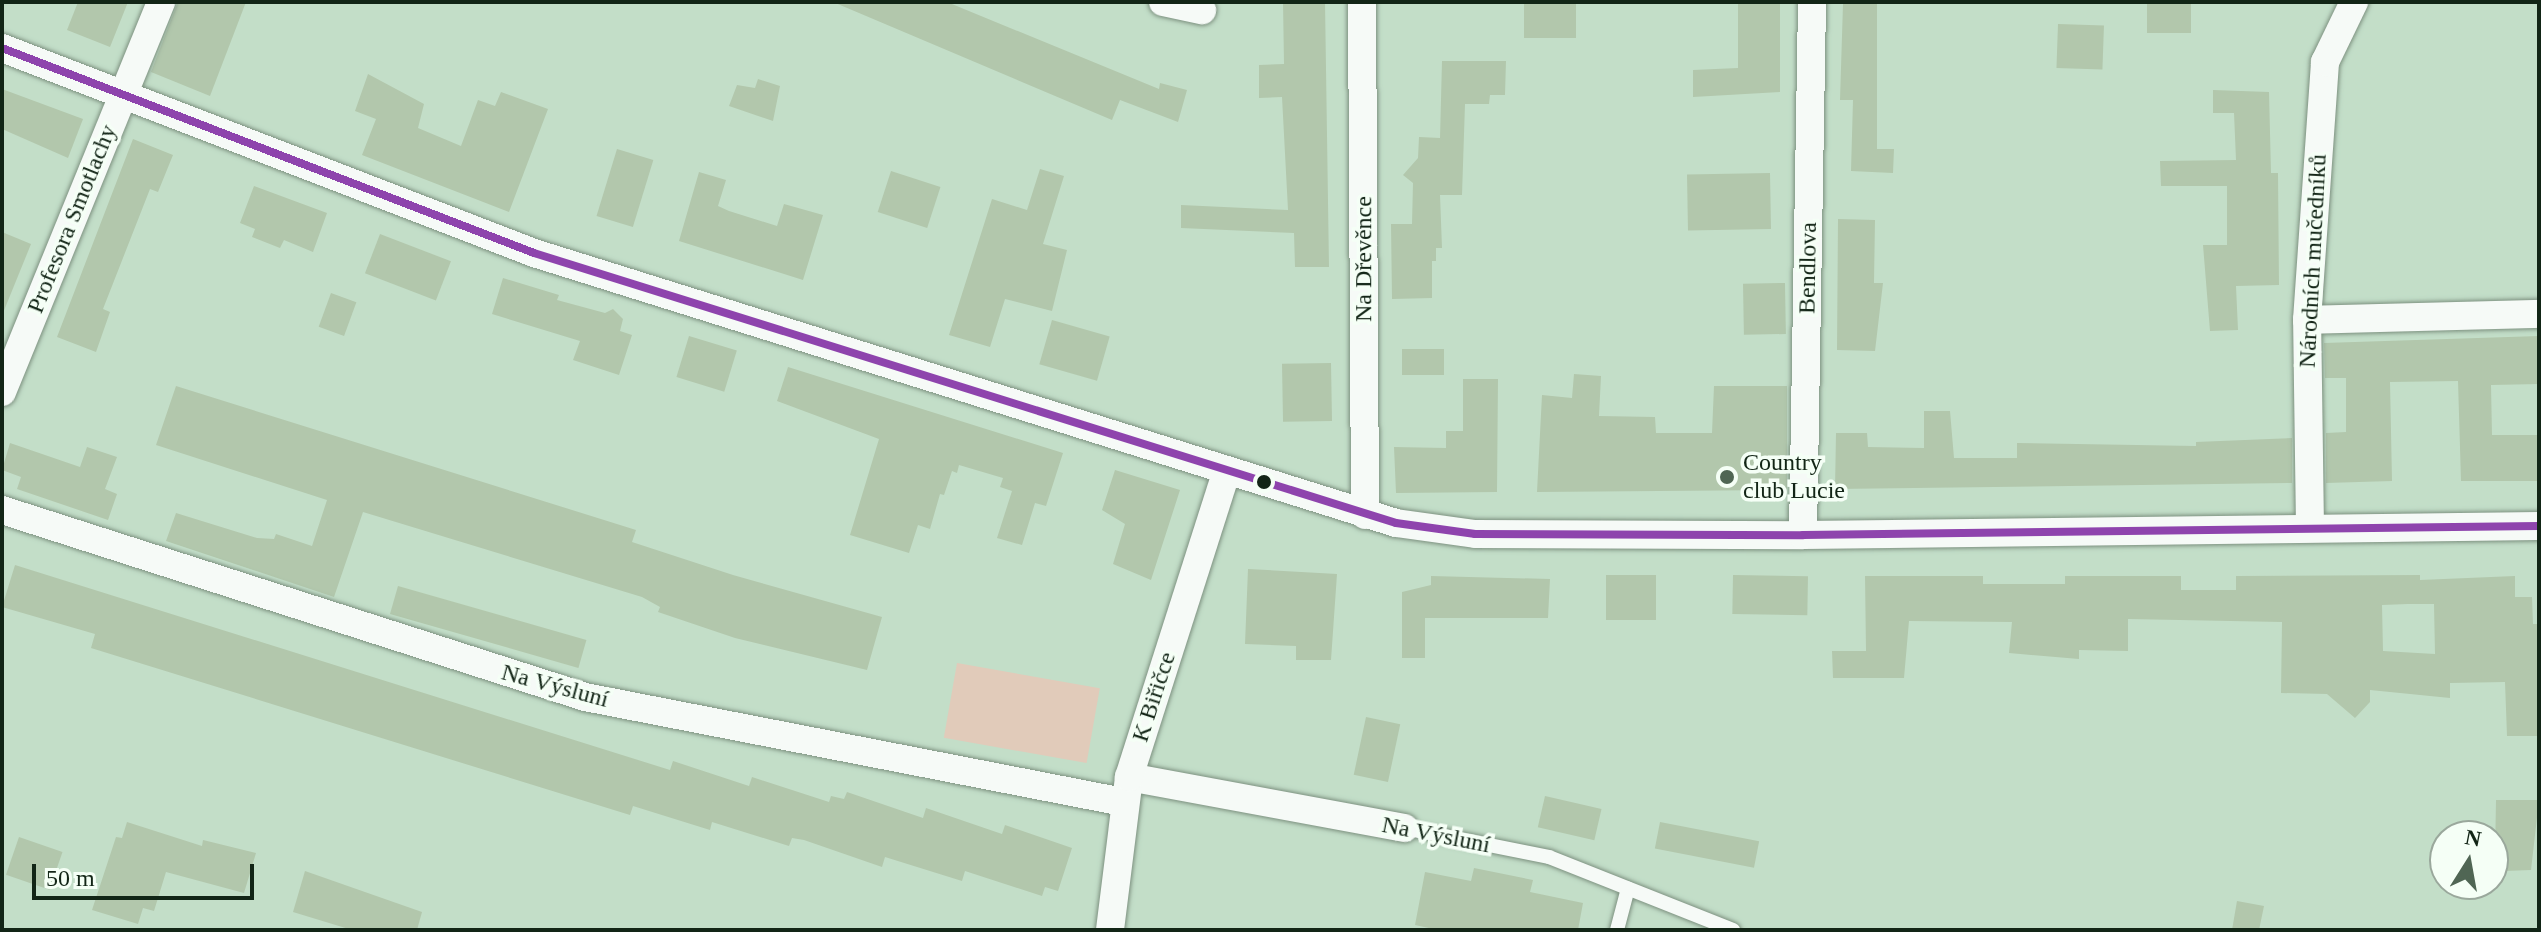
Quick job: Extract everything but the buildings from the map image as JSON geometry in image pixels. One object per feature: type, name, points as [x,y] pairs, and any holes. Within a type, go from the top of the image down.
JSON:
[{"type":"street","name":"Profesora Smotlachy","points":[[2,392],[161,2]]},
{"type":"street","points":[[1163,2],[1202,10]]},
{"type":"street","name":"Na Dřevěnce","points":[[1362,2],[1365,515]]},
{"type":"street","name":"Bendlova","points":[[1803,535],[1812,2]]},
{"type":"street","name":"Národních mučedníků","points":[[2310,528],[2307,320],[2325,62],[2354,2]]},
{"type":"street","points":[[2,48],[534,253],[1365,515],[1475,534],[1803,535],[2539,526]]},
{"type":"street","points":[[2307,320],[2539,314]]},
{"type":"street","name":"K Biřičce","points":[[1110,930],[1126,790],[1227,470]]},
{"type":"street","name":"Na Výsluní","points":[[2,510],[585,697],[1126,790],[1404,828]]},
{"type":"lane","name":"Na Výsluní","points":[[1404,828],[1549,857],[1733,930]]},
{"type":"lane","points":[[1617,930],[1628,888]]},
{"type":"shaded area","points":[[957,663],[1100,688],[1087,763],[944,738]]},
{"type":"transit line","points":[[2,48],[534,253],[1396,523],[1475,534],[1803,535],[2539,526]]},
{"type":"place","name":"Country club Lucie","points":[[1727,477]]}]
